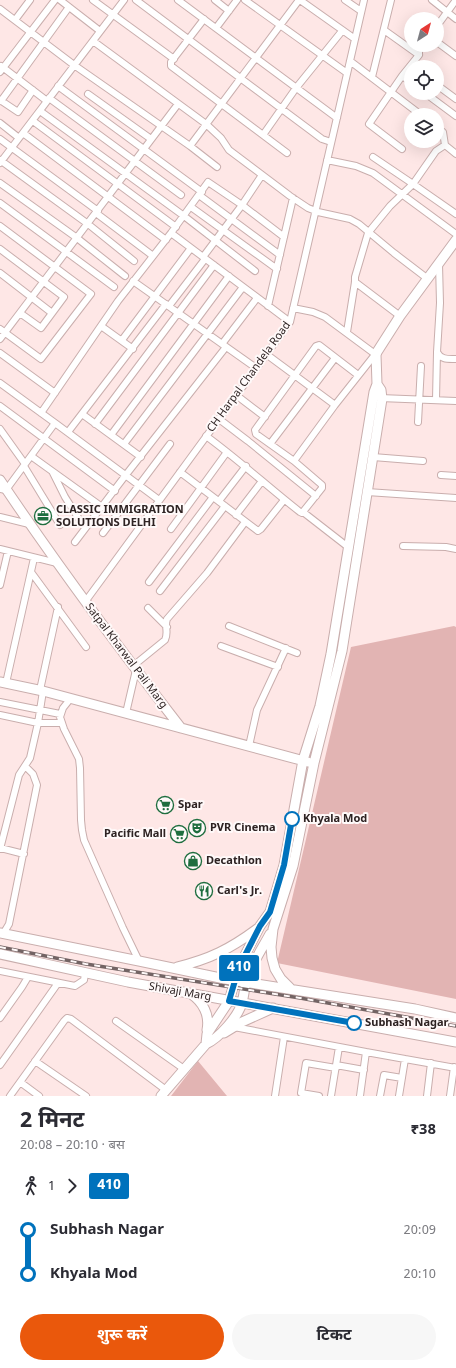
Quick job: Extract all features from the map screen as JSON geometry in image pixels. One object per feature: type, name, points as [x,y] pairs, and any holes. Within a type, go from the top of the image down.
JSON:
[{"type":"street","points":[[15,20],[30,0]]},
{"type":"street","points":[[55,0],[1,68],[135,161],[181,195]]},
{"type":"street","points":[[60,0],[100,31]]},
{"type":"street","points":[[94,0],[174,59]]},
{"type":"street","points":[[124,0],[0,162],[88,224],[134,261]]},
{"type":"street","points":[[136,0],[322,139],[331,142]]},
{"type":"street","points":[[178,0],[337,118]]},
{"type":"street","points":[[215,0],[229,10]]},
{"type":"street","points":[[216,28],[237,0]]},
{"type":"street","points":[[245,0],[347,73]]},
{"type":"street","points":[[190,146],[299,0],[355,39]]},
{"type":"street","points":[[345,0],[361,11]]},
{"type":"street","name":"CH Harpal Chandela Road","points":[[85,602],[290,322],[364,0]]},
{"type":"street","points":[[372,77],[391,0]]},
{"type":"street","points":[[432,0],[456,19]]},
{"type":"street","points":[[444,16],[456,0]]},
{"type":"street","points":[[33,90],[18,112],[1,100],[44,43],[68,7]]},
{"type":"street","points":[[0,10],[74,66],[190,146],[217,167]]},
{"type":"street","points":[[204,18],[171,62],[171,66],[287,153]]},
{"type":"street","points":[[384,30],[419,55],[416,60]]},
{"type":"street","points":[[263,135],[296,88],[342,31]]},
{"type":"street","points":[[92,41],[206,124],[221,138],[229,150],[293,198],[315,211],[350,220],[359,224],[428,279]]},
{"type":"street","points":[[444,47],[456,56]]},
{"type":"street","points":[[350,61],[412,108]]},
{"type":"street","points":[[402,76],[369,124],[402,149]]},
{"type":"street","points":[[58,86],[201,193],[231,219],[280,255]]},
{"type":"street","points":[[444,90],[456,98]]},
{"type":"street","points":[[88,94],[151,139]]},
{"type":"street","points":[[434,100],[456,116]]},
{"type":"street","points":[[0,339],[2,331],[20,313],[178,104]]},
{"type":"street","points":[[40,111],[184,216],[255,271]]},
{"type":"street","points":[[32,121],[176,227]]},
{"type":"street","points":[[0,124],[21,135],[166,240]]},
{"type":"street","points":[[444,138],[445,145],[456,154]]},
{"type":"street","points":[[0,139],[153,256]]},
{"type":"street","points":[[347,332],[355,277],[368,232],[390,206],[414,184],[436,151],[445,145]]},
{"type":"street","points":[[373,157],[456,214]]},
{"type":"street","points":[[327,160],[351,164],[365,169],[456,234]]},
{"type":"street","points":[[68,432],[204,258],[262,175]]},
{"type":"street","points":[[41,413],[133,281],[176,227],[208,182],[242,205],[284,237]]},
{"type":"street","points":[[0,183],[77,238],[125,276]]},
{"type":"street","points":[[268,306],[293,198]]},
{"type":"street","points":[[0,203],[114,287]]},
{"type":"street","points":[[191,207],[276,269]]},
{"type":"street","points":[[0,226],[91,294],[41,359],[2,331]]},
{"type":"street","points":[[171,233],[290,322]]},
{"type":"street","points":[[294,461],[335,405],[376,353],[400,316],[439,263],[453,248],[456,240]]},
{"type":"street","points":[[0,248],[64,297],[41,328],[20,313]]},
{"type":"street","points":[[122,340],[191,248]]},
{"type":"street","points":[[436,400],[440,303],[439,263]]},
{"type":"street","points":[[96,424],[214,266]]},
{"type":"street","points":[[0,273],[52,313]]},
{"type":"street","points":[[111,435],[228,276]]},
{"type":"street","points":[[133,281],[256,368]]},
{"type":"street","points":[[355,282],[400,316]]},
{"type":"street","points":[[124,444],[243,287]]},
{"type":"street","points":[[75,542],[224,346],[257,298]]},
{"type":"street","points":[[293,308],[322,316],[376,353]]},
{"type":"street","points":[[101,326],[133,349]]},
{"type":"street","points":[[303,512],[322,488],[322,484],[255,432],[316,346],[318,345],[358,375]]},
{"type":"street","points":[[437,352],[443,358],[456,359]]},
{"type":"street","points":[[0,353],[55,392]]},
{"type":"street","points":[[291,989],[281,979],[275,969],[271,947],[273,929],[293,866],[314,763],[342,651],[373,457],[377,398],[376,353]]},
{"type":"street","points":[[266,354],[335,405]]},
{"type":"street","points":[[270,444],[335,358]]},
{"type":"street","points":[[418,422],[421,366]]},
{"type":"street","points":[[0,383],[159,500]]},
{"type":"street","points":[[236,395],[265,417]]},
{"type":"street","points":[[377,398],[456,401]]},
{"type":"street","points":[[206,1034],[229,1001],[239,967],[260,926],[270,912],[284,865],[303,760],[320,706],[331,654],[348,547],[377,398]]},
{"type":"street","points":[[0,406],[115,491]]},
{"type":"street","points":[[82,414],[141,457]]},
{"type":"street","points":[[219,419],[316,496]]},
{"type":"street","points":[[3,489],[25,465],[55,423]]},
{"type":"street","points":[[0,429],[25,465],[60,526]]},
{"type":"street","points":[[206,436],[246,466],[284,500],[300,512],[303,512],[348,547]]},
{"type":"street","points":[[103,534],[170,444]]},
{"type":"street","points":[[171,529],[227,452]]},
{"type":"street","points":[[31,456],[102,507]]},
{"type":"street","points":[[373,457],[423,461]]},
{"type":"street","points":[[219,501],[246,466]]},
{"type":"street","points":[[52,472],[79,519]]},
{"type":"street","points":[[180,472],[256,530],[260,530],[284,500]]},
{"type":"street","points":[[441,475],[456,476]]},
{"type":"street","name":"Satpal Kharwal Pali Marg","points":[[0,480],[3,489],[85,602],[181,728]]},
{"type":"street","points":[[236,515],[262,481]]},
{"type":"street","points":[[367,492],[456,498]]},
{"type":"street","points":[[149,582],[213,497]]},
{"type":"street","points":[[160,591],[225,506]]},
{"type":"street","points":[[0,517],[29,524]]},
{"type":"street","points":[[126,713],[135,668],[165,640],[167,634],[167,619],[207,573],[246,522]]},
{"type":"street","points":[[403,546],[446,547],[456,549]]},
{"type":"street","points":[[0,549],[57,563]]},
{"type":"street","points":[[0,585],[8,551]]},
{"type":"street","points":[[34,558],[3,682],[41,690],[314,763]]},
{"type":"street","points":[[30,572],[58,607],[86,647]]},
{"type":"street","points":[[24,854],[0,848],[19,775],[30,758],[38,723],[41,690],[58,607]]},
{"type":"street","points":[[148,608],[167,627]]},
{"type":"street","points":[[229,626],[297,653]]},
{"type":"street","points":[[221,646],[278,666]]},
{"type":"street","points":[[249,746],[257,710],[286,648]]},
{"type":"street","points":[[71,698],[60,714],[62,723],[80,765],[80,808],[84,840],[139,961]]},
{"type":"street","points":[[0,702],[60,714]]},
{"type":"street","points":[[0,715],[38,723],[62,723]]},
{"type":"street","points":[[2,933],[9,924],[37,785],[33,774],[25,766]]},
{"type":"street","points":[[174,968],[199,962],[220,954],[260,926]]},
{"type":"street","points":[[10,1096],[64,1020],[69,1018],[164,1093],[184,1069],[239,1013],[245,982],[273,929]]},
{"type":"street","name":"Shivaji Marg","points":[[2,933],[225,979],[456,1018]]},
{"type":"street","name":"Shivaji Marg","points":[[0,954],[85,974],[456,1042]]},
{"type":"street","points":[[0,971],[75,986],[84,980],[85,974]]},
{"type":"street","points":[[0,1018],[28,977]]},
{"type":"street","points":[[0,1065],[58,983]]},
{"type":"street","points":[[189,993],[196,997],[206,1010],[208,1026],[206,1034],[210,1042]]},
{"type":"street","points":[[210,1042],[234,1027],[273,1008]]},
{"type":"street","points":[[116,1021],[184,1069]]},
{"type":"street","points":[[234,1027],[455,1067],[450,1096]]},
{"type":"street","points":[[275,1096],[284,1037]]},
{"type":"street","points":[[331,1096],[339,1047]]},
{"type":"street","points":[[360,1096],[366,1052]]},
{"type":"street","points":[[399,1096],[405,1059]]},
{"type":"street","points":[[35,1061],[86,1096]]},
{"type":"street","points":[[319,1096],[301,1093],[306,1063],[364,1070]]},
{"type":"street","points":[[426,1096],[431,1063]]},
{"type":"street","points":[[380,1096],[384,1075],[402,1078]]},
{"type":"street","points":[[20,1082],[39,1096]]},
{"type":"shaded area","points":[[454,626],[456,627],[456,999],[277,963],[351,647]]},
{"type":"shaded area","points":[[198,1061],[227,1096],[171,1096]]},
{"type":"railway","points":[[0,947],[86,964],[300,998],[456,1026]]},
{"type":"bus line","name":"410","points":[[292,819],[284,865],[270,912],[260,926],[239,967],[229,1001],[242,1002],[354,1023]]},
{"type":"place","name":"CLASSIC IMMIGRATION SOLUTIONS DELHI","points":[[43,516]]},
{"type":"place","name":"Spar","points":[[165,805]]},
{"type":"place","name":"Khyala Mod","points":[[292,819]]},
{"type":"place","name":"PVR Cinema","points":[[197,828]]},
{"type":"place","name":"Pacific Mall","points":[[179,834]]},
{"type":"place","name":"Decathlon","points":[[193,861]]},
{"type":"place","name":"Carl's Jr.","points":[[204,891]]},
{"type":"place","name":"Subhash Nagar","points":[[354,1023]]}]
